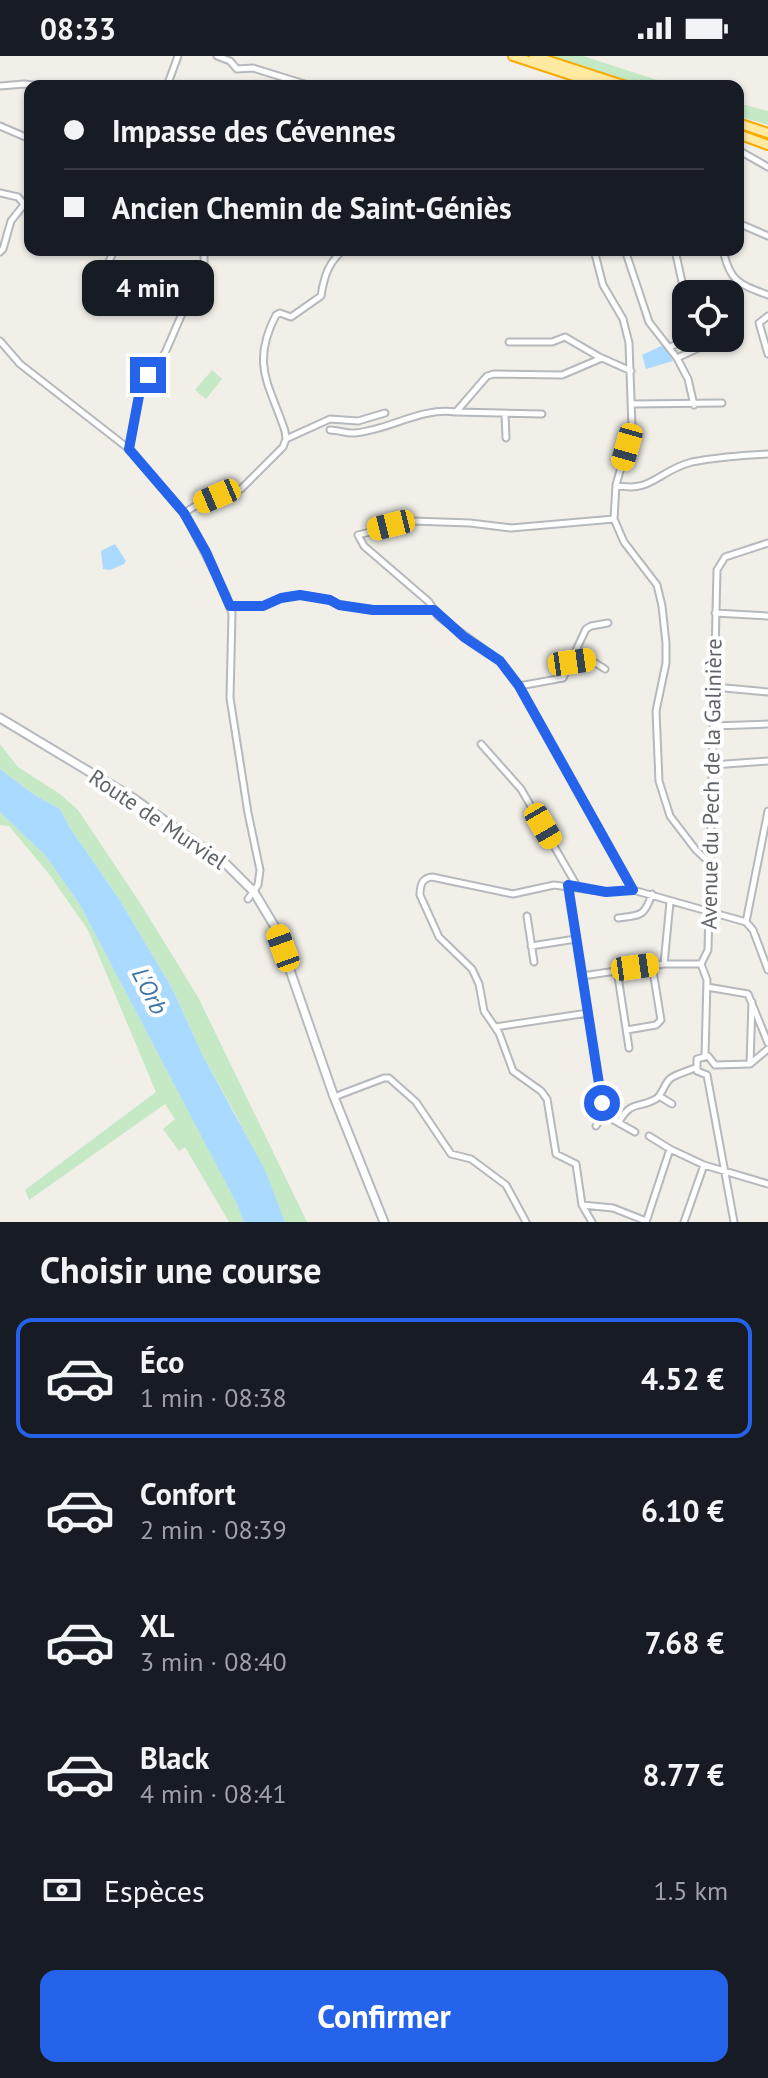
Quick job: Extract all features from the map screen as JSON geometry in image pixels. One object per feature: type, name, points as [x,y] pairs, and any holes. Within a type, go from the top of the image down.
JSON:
[{"type":"highway","points":[[513,56],[586,80]]},
{"type":"highway","points":[[534,56],[608,80]]},
{"type":"highway","points":[[744,123],[768,130]]},
{"type":"highway","points":[[744,134],[768,142]]},
{"type":"main road","name":"Route de Murviel","points":[[0,718],[133,798],[226,864],[251,895],[275,927],[334,1097],[384,1222]]},
{"type":"street","points":[[169,80],[178,56]]},
{"type":"street","points":[[217,56],[230,61],[237,69],[253,68],[291,80]]},
{"type":"street","points":[[0,86],[24,84]]},
{"type":"street","points":[[0,126],[24,136]]},
{"type":"street","points":[[744,153],[768,167]]},
{"type":"street","points":[[0,193],[18,197],[23,203],[11,221],[0,252]]},
{"type":"street","points":[[744,226],[768,236]]},
{"type":"street","points":[[105,271],[111,256]]},
{"type":"street","points":[[129,449],[141,385],[165,353],[188,300],[201,283],[204,256]]},
{"type":"street","points":[[184,513],[241,489],[283,447],[286,439],[262,369],[265,344],[276,315],[280,313],[291,317],[321,296],[324,275],[336,256]]},
{"type":"street","points":[[596,256],[603,285],[628,332],[631,371],[632,428],[616,485],[614,519],[624,542],[657,585],[666,643],[666,663],[656,711],[659,781],[670,816],[710,863]]},
{"type":"street","points":[[627,256],[649,322],[677,358],[688,379],[694,405]]},
{"type":"street","points":[[676,256],[682,280]]},
{"type":"street","points":[[725,256],[731,276],[739,284],[768,295]]},
{"type":"street","points":[[768,316],[759,323],[768,354]]},
{"type":"street","points":[[509,342],[552,342],[565,337],[631,371]]},
{"type":"street","points":[[0,341],[20,364],[129,449],[184,513],[206,552],[230,606],[230,698],[260,870],[260,879],[251,895]]},
{"type":"street","points":[[677,358],[690,352]]},
{"type":"street","points":[[456,412],[487,376],[562,375],[602,358]]},
{"type":"street","points":[[632,404],[722,403]]},
{"type":"street","points":[[330,430],[353,434],[430,412],[542,414]]},
{"type":"street","points":[[286,439],[330,419],[358,421],[385,413]]},
{"type":"street","points":[[505,414],[506,438]]},
{"type":"street","points":[[616,485],[641,487],[673,467],[768,454]]},
{"type":"street","points":[[614,519],[511,528],[412,521],[358,535],[364,546],[429,602],[455,630],[500,661],[519,686],[633,890]]},
{"type":"street","name":"Avenue du Pech de la Galinière","points":[[705,1056],[707,977],[701,964],[708,950],[715,613],[719,563],[735,552],[768,543]]},
{"type":"street","points":[[230,606],[263,606],[281,598],[300,595],[373,610],[434,610]]},
{"type":"street","points":[[715,613],[768,616]]},
{"type":"street","points":[[519,686],[559,680],[572,662],[586,629],[608,623]]},
{"type":"street","points":[[572,662],[589,659],[605,669]]},
{"type":"street","points":[[714,687],[768,692]]},
{"type":"street","points":[[713,726],[768,724]]},
{"type":"street","points":[[481,744],[521,789],[577,886]]},
{"type":"street","points":[[712,765],[768,761]]},
{"type":"street","points":[[746,922],[768,811]]},
{"type":"street","points":[[697,851],[707,850],[710,845]]},
{"type":"street","points":[[592,1222],[582,1205],[576,1164],[556,1154],[547,1099],[513,1071],[495,1027],[484,1011],[479,984],[472,969],[439,937],[434,928],[420,895],[422,883],[432,877],[513,894],[568,885],[606,892],[633,890],[652,894],[670,902],[746,922],[753,930],[768,970]]},
{"type":"street","points":[[568,885],[602,1103]]},
{"type":"street","points":[[618,918],[639,916],[645,912],[652,894]]},
{"type":"street","points":[[664,964],[670,902]]},
{"type":"street","points":[[527,916],[534,962]]},
{"type":"street","points":[[531,946],[576,939]]},
{"type":"street","points":[[582,976],[652,965],[701,964]]},
{"type":"street","points":[[627,1030],[656,1025],[661,1020],[652,965]]},
{"type":"street","points":[[617,970],[629,1048]]},
{"type":"street","points":[[707,987],[743,991],[752,1001],[768,1043]]},
{"type":"street","points":[[750,1064],[752,1001]]},
{"type":"street","points":[[495,1027],[588,1013]]},
{"type":"street","points":[[715,1065],[750,1064],[768,1049]]},
{"type":"street","points":[[705,1056],[715,1065],[713,1072],[707,1075],[695,1068],[697,1059],[705,1056]]},
{"type":"street","points":[[619,1122],[625,1110],[659,1096],[669,1079],[695,1068]]},
{"type":"street","points":[[707,1075],[734,1222]]},
{"type":"street","points":[[334,1097],[389,1078],[416,1102],[451,1154],[471,1159],[506,1185],[526,1222]]},
{"type":"street","points":[[659,1096],[672,1104]]},
{"type":"street","points":[[596,1126],[603,1114],[635,1132]]},
{"type":"street","points":[[649,1136],[704,1165],[768,1184]]},
{"type":"street","points":[[582,1205],[613,1208],[646,1222],[670,1149]]},
{"type":"street","points":[[684,1222],[704,1165]]},
{"type":"green space","points":[[546,56],[583,56],[659,80],[623,80]]},
{"type":"green space","points":[[744,105],[768,111],[768,125],[744,118]]},
{"type":"green space","points":[[212,370],[222,379],[206,399],[195,390]]},
{"type":"green space","points":[[0,744],[18,767],[60,794],[78,810],[142,906],[198,997],[307,1222],[285,1222],[237,1117],[203,1056],[172,988],[119,899],[60,809],[33,794],[0,769]]},
{"type":"green space","points":[[0,812],[46,856],[80,905],[238,1205],[244,1222],[229,1222],[185,1147],[179,1151],[163,1129],[175,1119],[165,1104],[29,1200],[25,1190],[156,1092],[88,930],[49,874],[9,826],[0,825]]},
{"type":"water","points":[[663,345],[673,361],[646,369],[642,355]]},
{"type":"water","points":[[115,544],[126,561],[110,570],[103,569],[101,551]]},
{"type":"water","name":"L'Orb","points":[[0,769],[33,794],[60,809],[119,899],[172,988],[203,1056],[265,1170],[285,1222],[244,1222],[80,905],[46,856],[0,812]]},
{"type":"route","points":[[148,375],[141,385],[129,449],[184,513],[206,552],[230,606],[263,606],[281,598],[300,595],[373,610],[434,610],[464,637],[500,661],[519,686],[633,890],[606,892],[568,885],[602,1103]]}]
